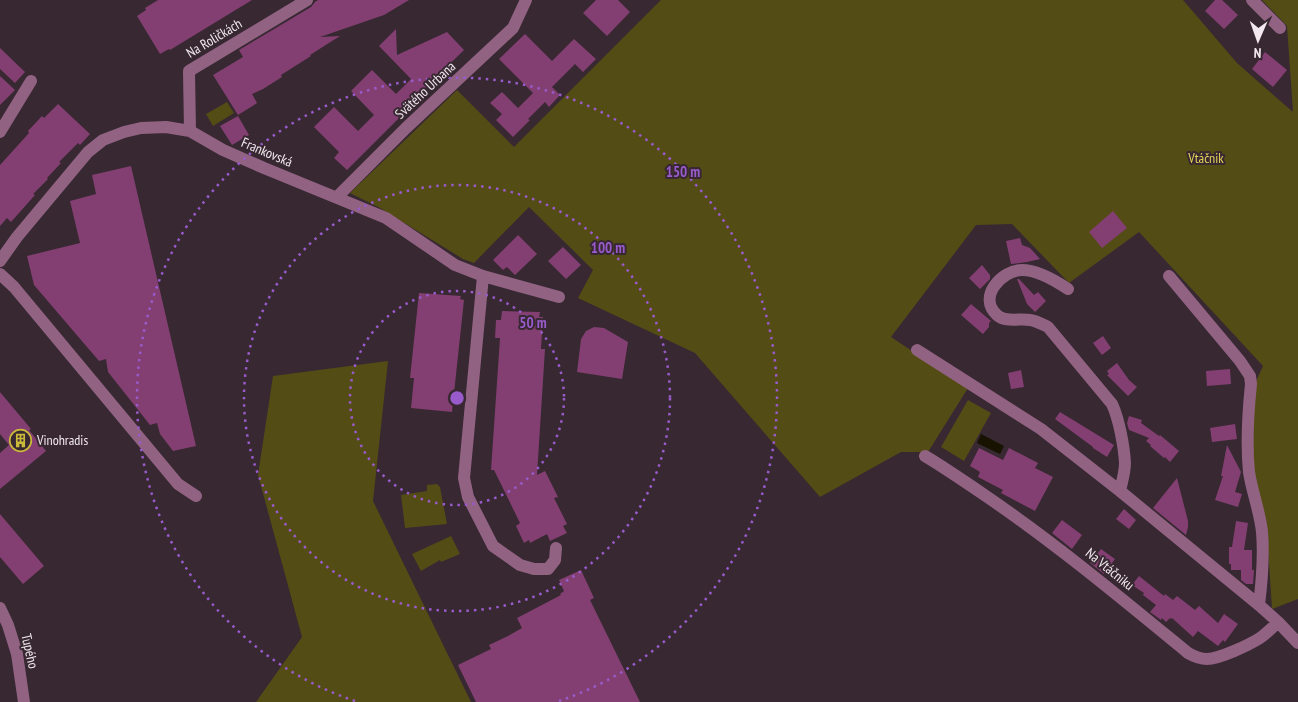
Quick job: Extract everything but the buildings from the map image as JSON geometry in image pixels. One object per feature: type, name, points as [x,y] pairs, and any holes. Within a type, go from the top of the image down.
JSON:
[{"type":"street","name":"Na Roličkách","points":[[190,131],[189,71],[307,0]]},
{"type":"street","name":"Svätého Urbana","points":[[337,197],[406,128],[513,28],[526,0]]},
{"type":"street","points":[[1252,0],[1280,28]]},
{"type":"street","points":[[0,132],[31,81]]},
{"type":"street","name":"Frankovská","points":[[2,253],[88,152],[102,140],[141,128],[166,127],[190,131],[223,150],[386,218],[455,265],[483,276],[559,297]]},
{"type":"street","points":[[1068,289],[1058,282],[1030,271],[1016,271],[1007,274],[994,286],[990,301],[992,310],[997,316],[1004,319],[1031,320],[1048,327],[1112,404],[1125,463],[1120,491]]},
{"type":"street","points":[[0,274],[14,288],[178,484],[196,496]]},
{"type":"street","points":[[483,276],[464,478],[468,497],[493,546],[520,565],[534,569],[548,569],[555,560],[556,548]]},
{"type":"street","points":[[1169,276],[1240,361],[1250,376],[1247,446],[1250,474],[1262,530],[1263,548],[1259,605]]},
{"type":"street","points":[[917,350],[1041,428],[1259,605],[1298,643]]},
{"type":"street","name":"Na Vtáčniku","points":[[925,456],[1053,544],[1194,656],[1212,658],[1246,645],[1262,637],[1278,622]]},
{"type":"street","name":"Tupého","points":[[0,608],[8,624],[17,654],[24,702]]},
{"type":"green space","name":"Vtáčnik","points":[[661,0],[1183,0],[1237,63],[1293,112],[1287,26],[1262,0],[1298,0],[1298,599],[1272,609],[1268,547],[1254,471],[1250,394],[1263,366],[1139,232],[1069,283],[1012,224],[976,225],[891,337],[968,388],[928,452],[901,452],[820,497],[695,353],[578,298],[593,270],[529,207],[474,263],[463,259],[380,208],[350,193],[457,90],[514,147]]},
{"type":"green space","points":[[227,102],[234,113],[213,126],[206,114]]},
{"type":"green space","points":[[388,361],[373,501],[471,702],[256,702],[302,637],[258,475],[273,376]]},
{"type":"green space","points":[[968,400],[991,413],[964,461],[941,447]]},
{"type":"green space","points":[[437,484],[440,487],[447,524],[405,528],[401,495],[427,491],[427,485]]},
{"type":"green space","points":[[451,536],[460,554],[441,562],[440,560],[421,571],[412,554]]},
{"type":"shaded area","points":[[981,434],[1004,446],[1000,454],[977,443]]},
{"type":"place","name":"Vinohradis","points":[[21,440]]}]
